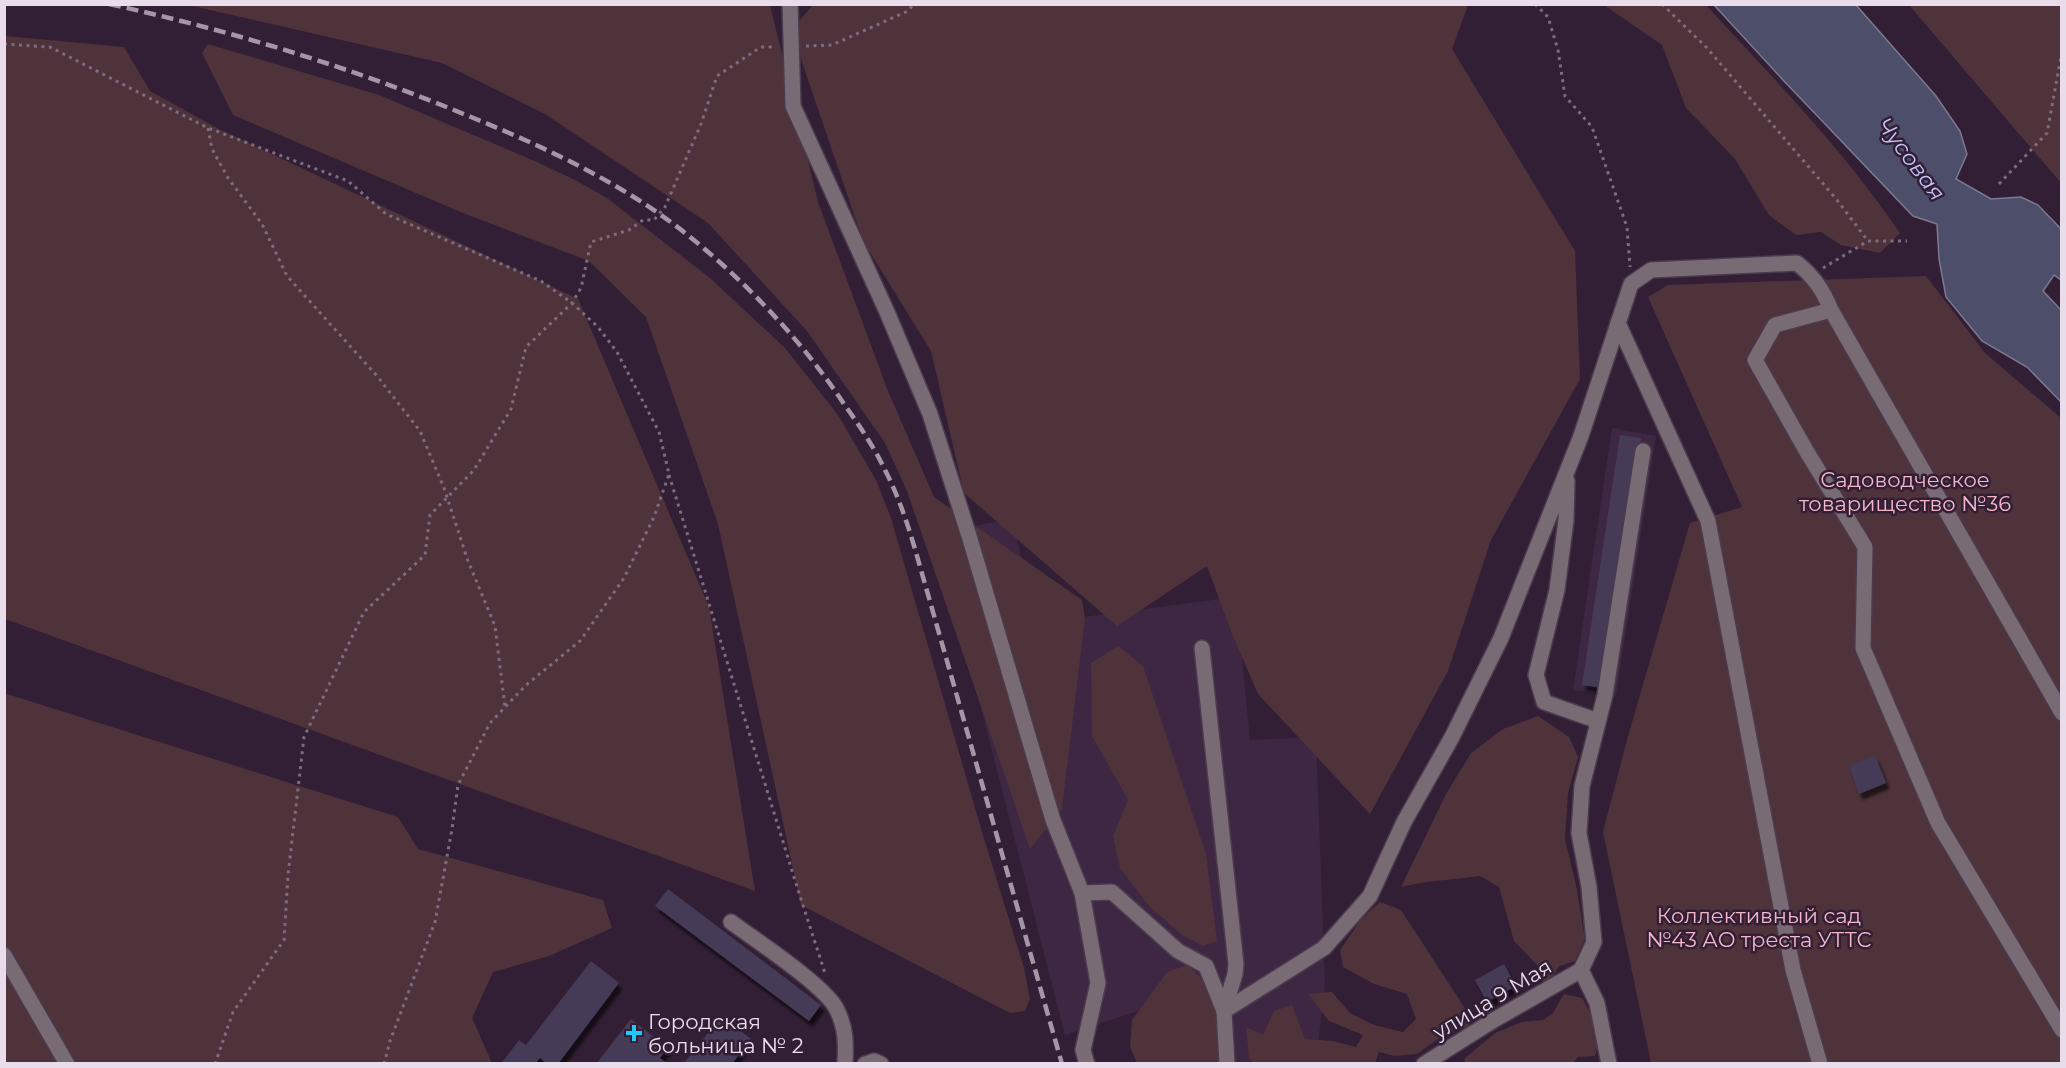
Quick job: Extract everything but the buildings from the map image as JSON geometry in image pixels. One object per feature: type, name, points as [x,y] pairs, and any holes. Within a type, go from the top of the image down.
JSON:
[{"type":"street","points":[[790,4],[793,106],[887,312],[930,414],[970,539],[1053,820],[1082,893],[1098,983],[1083,1050],[1087,1064]]},
{"type":"street","points":[[1224,1011],[1324,948],[1370,896],[1404,822],[1452,737],[1501,638],[1581,436],[1631,284],[1651,270],[1797,263],[1812,275],[1824,291],[1831,310],[2061,712]]},
{"type":"street","points":[[1831,310],[1775,325],[1755,360],[1806,452],[1865,547],[1863,648],[1938,823],[2061,1030]]},
{"type":"street","points":[[1618,323],[1708,521],[1793,970],[1820,1064]]},
{"type":"street","points":[[1609,1064],[1597,1003],[1581,970],[1594,942],[1589,887],[1578,833],[1581,786],[1605,695],[1643,451]]},
{"type":"street","points":[[1567,472],[1566,520],[1557,590],[1536,675],[1544,702],[1598,722]]},
{"type":"street","points":[[1202,648],[1236,964],[1224,1011]]},
{"type":"street","points":[[1082,893],[1112,892],[1178,951],[1206,966],[1224,1011],[1227,1064]]},
{"type":"street","points":[[731,921],[813,983],[837,1007],[847,1038],[845,1064]]},
{"type":"street","points":[[4,955],[67,1064]]},
{"type":"street","name":"улица 9 Мая","points":[[1424,1064],[1581,970]]},
{"type":"street","points":[[865,1064],[874,1061],[881,1064]]},
{"type":"path","points":[[215,1064],[233,1012],[284,940],[288,875],[304,737],[364,612],[425,555],[430,515],[474,470],[511,409],[526,347],[572,303],[581,288],[591,242],[628,230],[643,220],[654,220],[665,207],[702,124],[717,76],[761,47],[832,45],[908,12],[914,4]]},
{"type":"path","points":[[1535,4],[1548,16],[1558,50],[1565,96],[1592,127],[1627,227],[1631,284]]},
{"type":"path","points":[[1662,4],[1707,48],[1837,200],[1868,241]]},
{"type":"path","points":[[4,44],[50,47],[208,128],[348,181],[386,214],[541,282],[572,303],[598,327],[617,352],[659,432],[669,474],[826,975]]},
{"type":"path","points":[[1999,184],[2047,133],[2061,51]]},
{"type":"path","points":[[208,128],[212,148],[228,178],[262,224],[287,276],[350,343],[420,431],[447,497],[468,561],[495,626],[505,707]]},
{"type":"path","points":[[1812,275],[1868,241],[1907,241]]},
{"type":"path","points":[[384,1064],[390,1041],[435,922],[458,785],[490,723],[526,685],[580,641],[624,578],[654,517],[669,474]]},
{"type":"shaded area","points":[[1612,428],[1656,436],[1616,696],[1573,690]]},
{"type":"shaded area","points":[[1012,519],[1037,623],[1236,597],[1250,740],[1316,737],[1325,985],[1317,1051],[1309,1063],[1230,1063],[1201,990],[1065,1035],[936,533]]},
{"type":"green space","points":[[814,4],[1468,5],[1452,49],[1575,251],[1580,379],[1491,540],[1448,671],[1370,814],[1258,694],[1232,634],[1207,566],[1117,626],[964,493],[931,351],[863,241],[791,30]]},
{"type":"green space","points":[[188,5],[770,5],[818,202],[888,391],[934,497],[1082,600],[1085,618],[1062,809],[1030,849],[907,491],[885,443],[807,331],[708,223],[545,114],[442,63]]},
{"type":"green space","points":[[1604,5],[1706,5],[1832,144],[1900,233],[1880,253],[1841,245],[1821,232],[1796,235],[1769,215],[1735,159],[1686,108],[1662,45]]},
{"type":"green space","points":[[1909,5],[2061,5],[2061,183]]},
{"type":"green space","points":[[5,36],[124,47],[150,91],[217,128],[578,299],[709,607],[755,891],[5,619]]},
{"type":"green space","points":[[208,44],[379,95],[575,180],[607,198],[710,278],[785,348],[838,415],[876,480],[891,518],[1024,968],[1030,999],[1025,1011],[1010,1013],[801,905],[718,524],[646,317],[589,261],[463,213],[233,115],[202,53]]},
{"type":"green space","name":"Садоводческое товарищество №36","points":[[1926,276],[1985,353],[2061,418],[2061,1063],[1651,1063],[1603,832],[1628,736],[1690,523],[1742,507],[1648,297],[1668,285]]},
{"type":"green space","points":[[1118,646],[1143,666],[1206,854],[1217,941],[1203,946],[1182,935],[1149,906],[1120,868],[1113,836],[1128,800],[1092,736],[1091,663]]},
{"type":"green space","points":[[4,693],[398,817],[418,849],[603,900],[612,928],[549,956],[493,972],[472,1018],[492,1063],[72,1063],[5,945]]},
{"type":"green space","points":[[1538,716],[1569,737],[1578,757],[1568,793],[1565,839],[1585,939],[1575,961],[1559,966],[1549,983],[1539,980],[1538,966],[1514,941],[1499,887],[1480,876],[1430,881],[1401,887],[1446,794],[1471,753],[1503,729]]},
{"type":"green space","points":[[1380,902],[1401,910],[1470,1016],[1469,1028],[1449,1031],[1417,1054],[1394,1056],[1379,1052],[1375,1063],[1254,1063],[1249,1058],[1246,1027],[1263,1035],[1274,1011],[1292,1005],[1305,1039],[1333,1041],[1356,1047],[1363,1035],[1329,1021],[1308,994],[1332,992],[1350,1013],[1374,1025],[1403,1032],[1416,1019],[1407,994],[1374,984],[1343,967],[1340,950],[1362,918]]},
{"type":"green space","points":[[1187,965],[1203,980],[1219,1011],[1218,1063],[1137,1063],[1130,1047],[1132,1020],[1167,972]]},
{"type":"green space","points":[[5,969],[59,1063],[5,1063]]},
{"type":"green space","points":[[1564,994],[1582,998],[1590,1012],[1597,1033],[1595,1056],[1578,1057],[1573,1063],[1464,1064],[1465,1058],[1495,1033],[1522,1022],[1543,1020],[1553,1013]]},
{"type":"water","name":"Чусовая","points":[[1714,5],[1856,5],[1936,96],[1960,131],[1967,154],[1956,179],[1991,199],[2021,197],[2038,205],[2061,229],[2061,280],[2054,275],[2043,291],[2061,310],[2061,402],[2027,367],[1982,341],[1946,297],[1939,259],[1937,224],[1913,216]]},
{"type":"railway","points":[[109,4],[247,39],[382,82],[500,129],[556,155],[611,184],[664,217],[711,254],[773,314],[828,381],[861,428],[881,461],[900,504],[916,551],[1062,1064]]},
{"type":"place","name":"Городская больница № 2","points":[[634,1033]]},
{"type":"park label","name":"Коллективный сад №43 АО треста УТТС","points":[[1759,927]]}]
